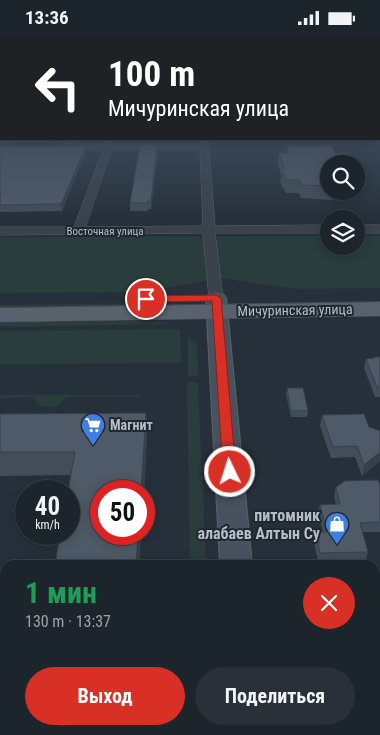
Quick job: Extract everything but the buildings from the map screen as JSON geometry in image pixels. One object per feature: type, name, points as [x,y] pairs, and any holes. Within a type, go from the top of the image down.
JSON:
[{"type":"main road","name":"Мичуринская улица","points":[[0,315],[380,295]]},
{"type":"main road","name":"Мичуринская улица","points":[[0,301],[380,309]]},
{"type":"main road","points":[[217,305],[236,560]]},
{"type":"street","points":[[79,231],[106,154]]},
{"type":"street","points":[[205,154],[209,230],[217,305]]},
{"type":"street","name":"Восточная улица","points":[[0,231],[320,229]]},
{"type":"street","points":[[365,229],[380,229]]},
{"type":"green space","points":[[320,236],[320,255],[365,255],[365,236],[380,236],[380,288],[295,289],[221,278],[143,292],[0,293],[0,237]]},
{"type":"green space","points":[[157,303],[162,305],[0,309],[0,305]]},
{"type":"green space","points":[[145,320],[170,324],[0,327],[0,322]]},
{"type":"green space","points":[[180,330],[181,363],[0,364],[0,331]]},
{"type":"green space","points":[[188,335],[197,345],[198,376],[188,376]]},
{"type":"green space","points":[[187,382],[198,382],[206,560],[190,560]]},
{"type":"green space","points":[[0,395],[139,395],[138,397],[67,397],[57,406],[49,407],[41,406],[34,397],[0,398]]},
{"type":"place","name":"Магнит","points":[[93,446]]},
{"type":"place","name":"питомник алабаев Алтын Су","points":[[337,545]]},
{"type":"route","points":[[146,299],[216,298],[220,328],[230,472]]}]
